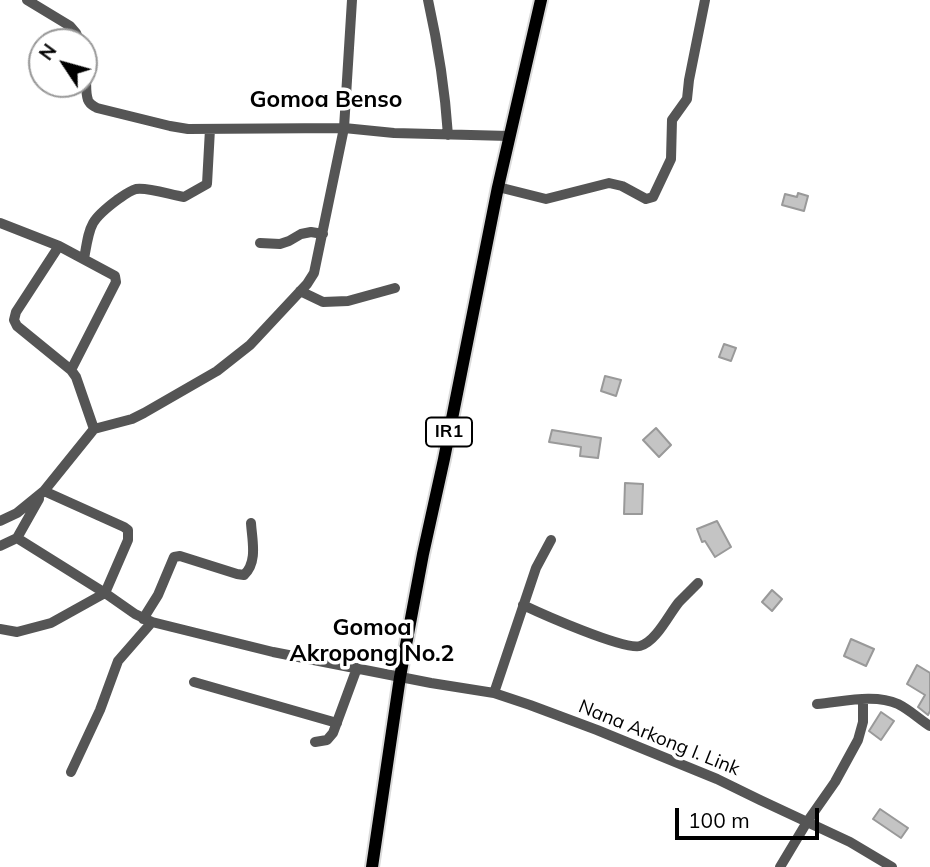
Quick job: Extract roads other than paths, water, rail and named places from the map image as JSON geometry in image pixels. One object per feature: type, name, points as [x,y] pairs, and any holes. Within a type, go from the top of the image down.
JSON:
[{"type":"main road","name":"IR1","points":[[372,867],[400,677],[498,187],[541,0]]},
{"type":"street","points":[[27,0],[72,28]]},
{"type":"street","points":[[0,546],[17,538],[44,491],[94,429],[132,419],[217,371],[250,345],[314,273],[344,128],[352,0]]},
{"type":"street","points":[[428,0],[442,68],[448,135]]},
{"type":"street","points":[[498,187],[546,199],[609,183],[622,186],[646,199],[653,197],[671,159],[672,120],[686,101],[705,0]]},
{"type":"street","points":[[88,98],[92,105],[170,126],[209,129],[344,128],[394,133],[509,136]]},
{"type":"street","points":[[84,259],[89,231],[99,214],[129,192],[142,189],[184,197],[207,184],[209,129]]},
{"type":"street","points":[[0,223],[59,246],[113,274],[116,279],[71,370]]},
{"type":"street","points":[[260,243],[280,244],[310,232],[323,234]]},
{"type":"street","points":[[59,246],[16,312],[14,320],[17,326],[71,370],[78,379],[94,429]]},
{"type":"street","points":[[300,291],[323,302],[335,302],[395,288]]},
{"type":"street","points":[[0,520],[17,513],[44,491]]},
{"type":"street","points":[[0,629],[17,632],[51,623],[106,593],[128,540],[128,530],[121,525],[44,491]]},
{"type":"street","points":[[71,772],[100,710],[118,661],[148,621],[174,556],[244,575],[254,557],[251,523]]},
{"type":"street","points":[[17,538],[148,621]]},
{"type":"street","points":[[494,693],[536,568],[551,540]]},
{"type":"street","points":[[523,606],[626,645],[640,646],[654,636],[678,603],[698,583]]},
{"type":"street","name":"Nana Arkong I. Link","points":[[148,621],[273,652],[494,693],[597,730],[717,779],[850,842],[892,867]]},
{"type":"street","points":[[315,742],[327,740],[333,733],[357,668]]},
{"type":"street","points":[[194,682],[337,723]]},
{"type":"street","points":[[817,705],[882,699],[895,703],[930,726]]},
{"type":"street","points":[[780,867],[835,782],[858,740],[863,722],[863,700]]},
{"type":"district","name":"Gomoa Benso","points":[[326,100]]},
{"type":"district","name":"Gomoa Akropong No.2","points":[[372,641]]}]
